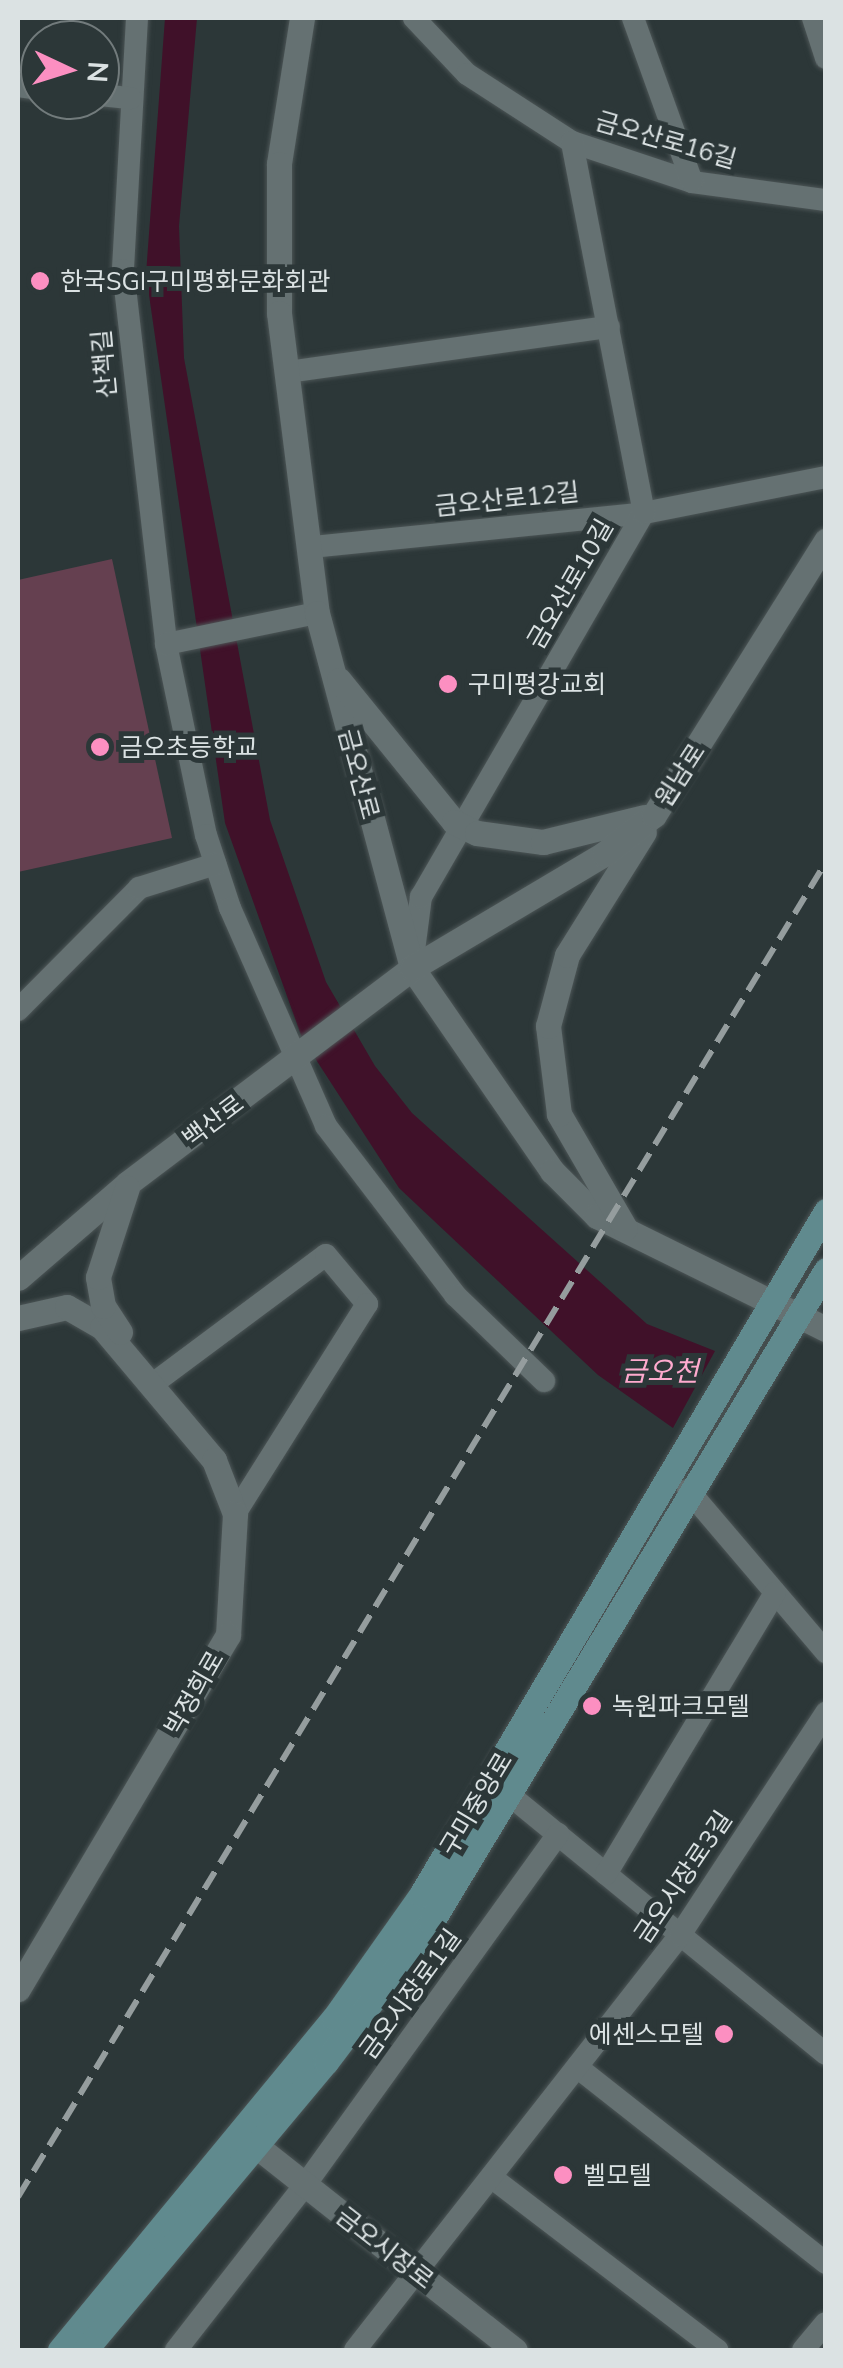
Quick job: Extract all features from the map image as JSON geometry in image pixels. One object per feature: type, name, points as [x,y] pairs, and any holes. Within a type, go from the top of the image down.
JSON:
[{"type":"main road","name":"구미중앙로","points":[[60,2350],[378,1958],[826,1211]]},
{"type":"main road","name":"구미중앙로","points":[[86,2350],[431,1923],[688,1490],[826,1270]]},
{"type":"street","name":"산책길","points":[[137,18],[123,270],[166,644],[216,864],[326,1126],[455,1295],[544,1382]]},
{"type":"street","name":"금오산로","points":[[302,18],[275,226],[287,372],[312,547],[316,613],[412,968],[552,1171],[597,1216],[631,1237],[774,1300],[826,1329]]},
{"type":"street","name":"금오산로16길","points":[[414,18],[467,74],[572,142],[692,182],[826,200]]},
{"type":"street","points":[[633,18],[692,182]]},
{"type":"street","points":[[813,18],[826,58]]},
{"type":"street","points":[[120,97],[131,98]]},
{"type":"street","name":"금오산로10길","points":[[412,968],[421,897],[644,513],[572,142]]},
{"type":"street","points":[[287,372],[610,327]]},
{"type":"street","name":"금오산로12길","points":[[312,547],[644,513],[826,477]]},
{"type":"street","name":"원남로","points":[[412,968],[604,854],[654,815],[826,541]]},
{"type":"street","points":[[166,644],[316,613]]},
{"type":"street","points":[[331,670],[460,825],[499,839],[543,842],[654,815]]},
{"type":"street","points":[[631,1237],[559,1114],[548,1026],[567,955],[654,815]]},
{"type":"street","points":[[18,1010],[138,888],[216,864]]},
{"type":"street","name":"백산로","points":[[18,1278],[128,1184],[412,968]]},
{"type":"street","points":[[128,1184],[100,1262],[98,1293],[154,1383]]},
{"type":"street","points":[[154,1383],[326,1256],[367,1304],[235,1514]]},
{"type":"street","points":[[18,1318],[54,1307],[82,1312],[154,1383]]},
{"type":"street","name":"박정희로","points":[[18,1989],[228,1635],[235,1514],[214,1460],[154,1383]]},
{"type":"street","points":[[688,1490],[826,1652]]},
{"type":"street","points":[[606,1874],[775,1593]]},
{"type":"street","name":"금오시장로3길","points":[[356,2350],[680,1935],[826,1713]]},
{"type":"street","points":[[507,1793],[826,2054]]},
{"type":"street","name":"금오시장로1길","points":[[176,2350],[305,2185],[558,1834]]},
{"type":"street","points":[[577,2067],[826,2263]]},
{"type":"street","name":"금오시장로","points":[[255,2145],[515,2350]]},
{"type":"street","points":[[490,2177],[717,2350]]},
{"type":"street","points":[[803,2350],[826,2323]]},
{"type":"shaded area","points":[[112,559],[172,838],[18,872],[18,580]]},
{"type":"water","name":"금오천","points":[[165,18],[197,18],[179,226],[184,358],[270,820],[326,982],[375,1066],[412,1113],[647,1324],[715,1351],[673,1428],[598,1375],[399,1188],[302,1038],[225,823],[146,274]]},
{"type":"railway","points":[[18,2197],[826,862]]},
{"type":"place","name":"한국SGI구미평화문화회관","points":[[40,281]]},
{"type":"place","name":"구미평강교회","points":[[448,684]]},
{"type":"place","name":"금오초등학교","points":[[100,747]]},
{"type":"place","name":"녹원파크모텔","points":[[592,1706]]},
{"type":"place","name":"에센스모텔","points":[[724,2034]]},
{"type":"place","name":"벨모텔","points":[[563,2175]]}]
